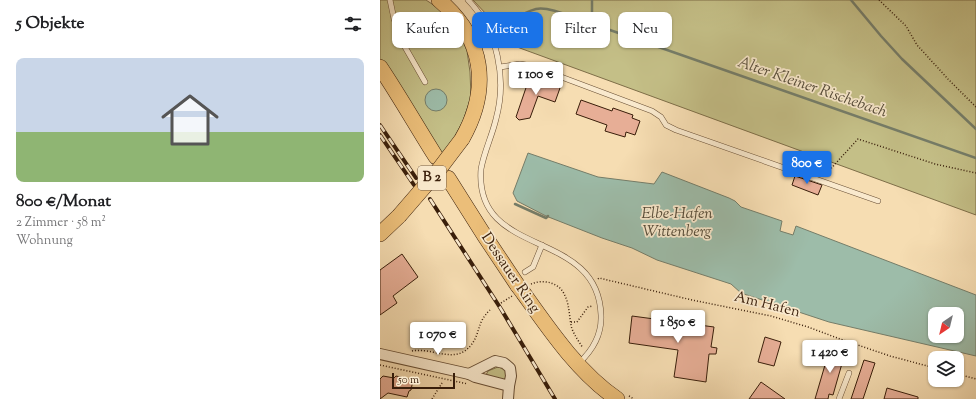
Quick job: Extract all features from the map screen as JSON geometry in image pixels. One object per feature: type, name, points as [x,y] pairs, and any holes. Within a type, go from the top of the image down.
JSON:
[{"type":"main road","name":"B 2","points":[[380,234],[399,216],[437,172],[462,139],[471,121],[476,106],[480,86],[477,57],[463,27],[454,14],[439,0]]},
{"type":"main road","points":[[380,67],[436,157]]},
{"type":"main road","points":[[380,85],[397,108],[410,116]]},
{"type":"main road","name":"Dessauer Ring","points":[[448,178],[520,291],[559,341],[582,358],[598,384],[618,399]]},
{"type":"street","points":[[380,354],[469,374],[509,386]]},
{"type":"street","points":[[469,374],[495,361],[504,363],[511,370],[512,376],[509,386],[508,399]]},
{"type":"lane","points":[[390,0],[393,12]]},
{"type":"lane","points":[[468,0],[482,19],[492,40],[500,67],[501,87],[499,107],[481,169],[480,179],[483,197],[493,215],[501,223],[518,234],[570,259],[592,282],[598,292],[602,321],[598,339],[588,354],[582,358]]},
{"type":"lane","points":[[406,48],[425,82]]},
{"type":"lane","points":[[500,67],[520,64],[532,66],[652,111],[661,117],[666,125],[676,130],[878,201]]},
{"type":"lane","points":[[525,272],[532,267],[542,245]]},
{"type":"lane","points":[[839,399],[849,373]]},
{"type":"path","points":[[879,0],[906,26],[917,45],[976,107]]},
{"type":"path","points":[[820,181],[858,139],[935,164],[976,173]]},
{"type":"path","name":"Am Hafen","points":[[592,282],[599,278],[613,280],[692,300],[771,316],[808,327],[840,340],[890,356],[928,366]]},
{"type":"path","points":[[501,303],[540,281],[549,282],[561,290],[566,296],[571,322],[582,358]]},
{"type":"path","points":[[571,322],[577,322],[588,307],[601,305]]},
{"type":"path","points":[[409,352],[424,350],[454,355],[463,353],[474,342],[480,321],[490,310]]},
{"type":"path","points":[[380,365],[472,385]]},
{"type":"path","points":[[964,376],[976,379]]},
{"type":"path","points":[[432,399],[442,383]]},
{"type":"shaded area","points":[[380,0],[426,0],[443,12],[392,12],[392,48],[464,48],[464,44],[467,51],[470,72],[471,97],[463,121],[456,134],[457,137],[444,157],[380,60]]},
{"type":"shaded area","points":[[473,0],[976,0],[976,215],[520,48],[543,48],[543,12],[484,12]]},
{"type":"shaded area","points":[[498,367],[504,369],[508,374],[507,379],[503,381],[486,375],[488,371]]},
{"type":"water","points":[[436,89],[440,90],[446,96],[446,104],[440,110],[436,111],[432,110],[426,104],[425,100],[426,96],[432,90]]},
{"type":"water","name":"Elbe-Hafen Wittenberg","points":[[528,153],[598,177],[654,184],[662,172],[729,198],[741,207],[782,221],[780,231],[793,235],[796,226],[976,295],[976,356],[964,353],[964,351],[954,351],[829,322],[741,293],[731,284],[657,260],[632,248],[546,216],[517,201],[513,193]]},
{"type":"building","points":[[530,76],[560,88],[555,102],[538,96],[530,118],[519,120],[516,117]]},
{"type":"building","points":[[581,100],[612,111],[613,108],[633,115],[632,118],[640,121],[635,135],[626,132],[625,137],[605,131],[607,125],[576,114]]},
{"type":"building","points":[[795,176],[822,185],[818,195],[792,185]]},
{"type":"building","points":[[402,254],[418,277],[393,296],[397,303],[380,315],[380,270]]},
{"type":"building","points":[[632,316],[714,327],[711,347],[717,348],[716,354],[709,354],[706,382],[674,377],[678,350],[629,343]]},
{"type":"building","points":[[765,337],[781,342],[774,366],[758,362]]},
{"type":"building","points":[[830,348],[845,353],[833,395],[829,394],[828,399],[815,399]]},
{"type":"building","points":[[864,360],[875,363],[863,399],[851,399]]},
{"type":"building","points":[[383,376],[394,378],[396,376],[413,380],[411,390],[409,391],[407,397],[388,393],[380,399],[380,379]]},
{"type":"building","points":[[761,382],[785,399],[749,399]]},
{"type":"building","points":[[887,388],[918,397],[918,399],[884,399]]},
{"type":"waterway","points":[[592,0],[592,12]]},
{"type":"waterway","points":[[851,0],[902,59],[976,129]]},
{"type":"waterway","name":"Alter Kleiner Rischebach","points":[[528,12],[536,9],[548,9],[569,15],[976,158]]},
{"type":"waterway","points":[[515,204],[546,218],[548,216]]},
{"type":"railway","points":[[380,125],[416,178]]},
{"type":"railway","points":[[380,135],[414,185]]},
{"type":"railway","points":[[430,199],[501,309],[555,399]]}]
